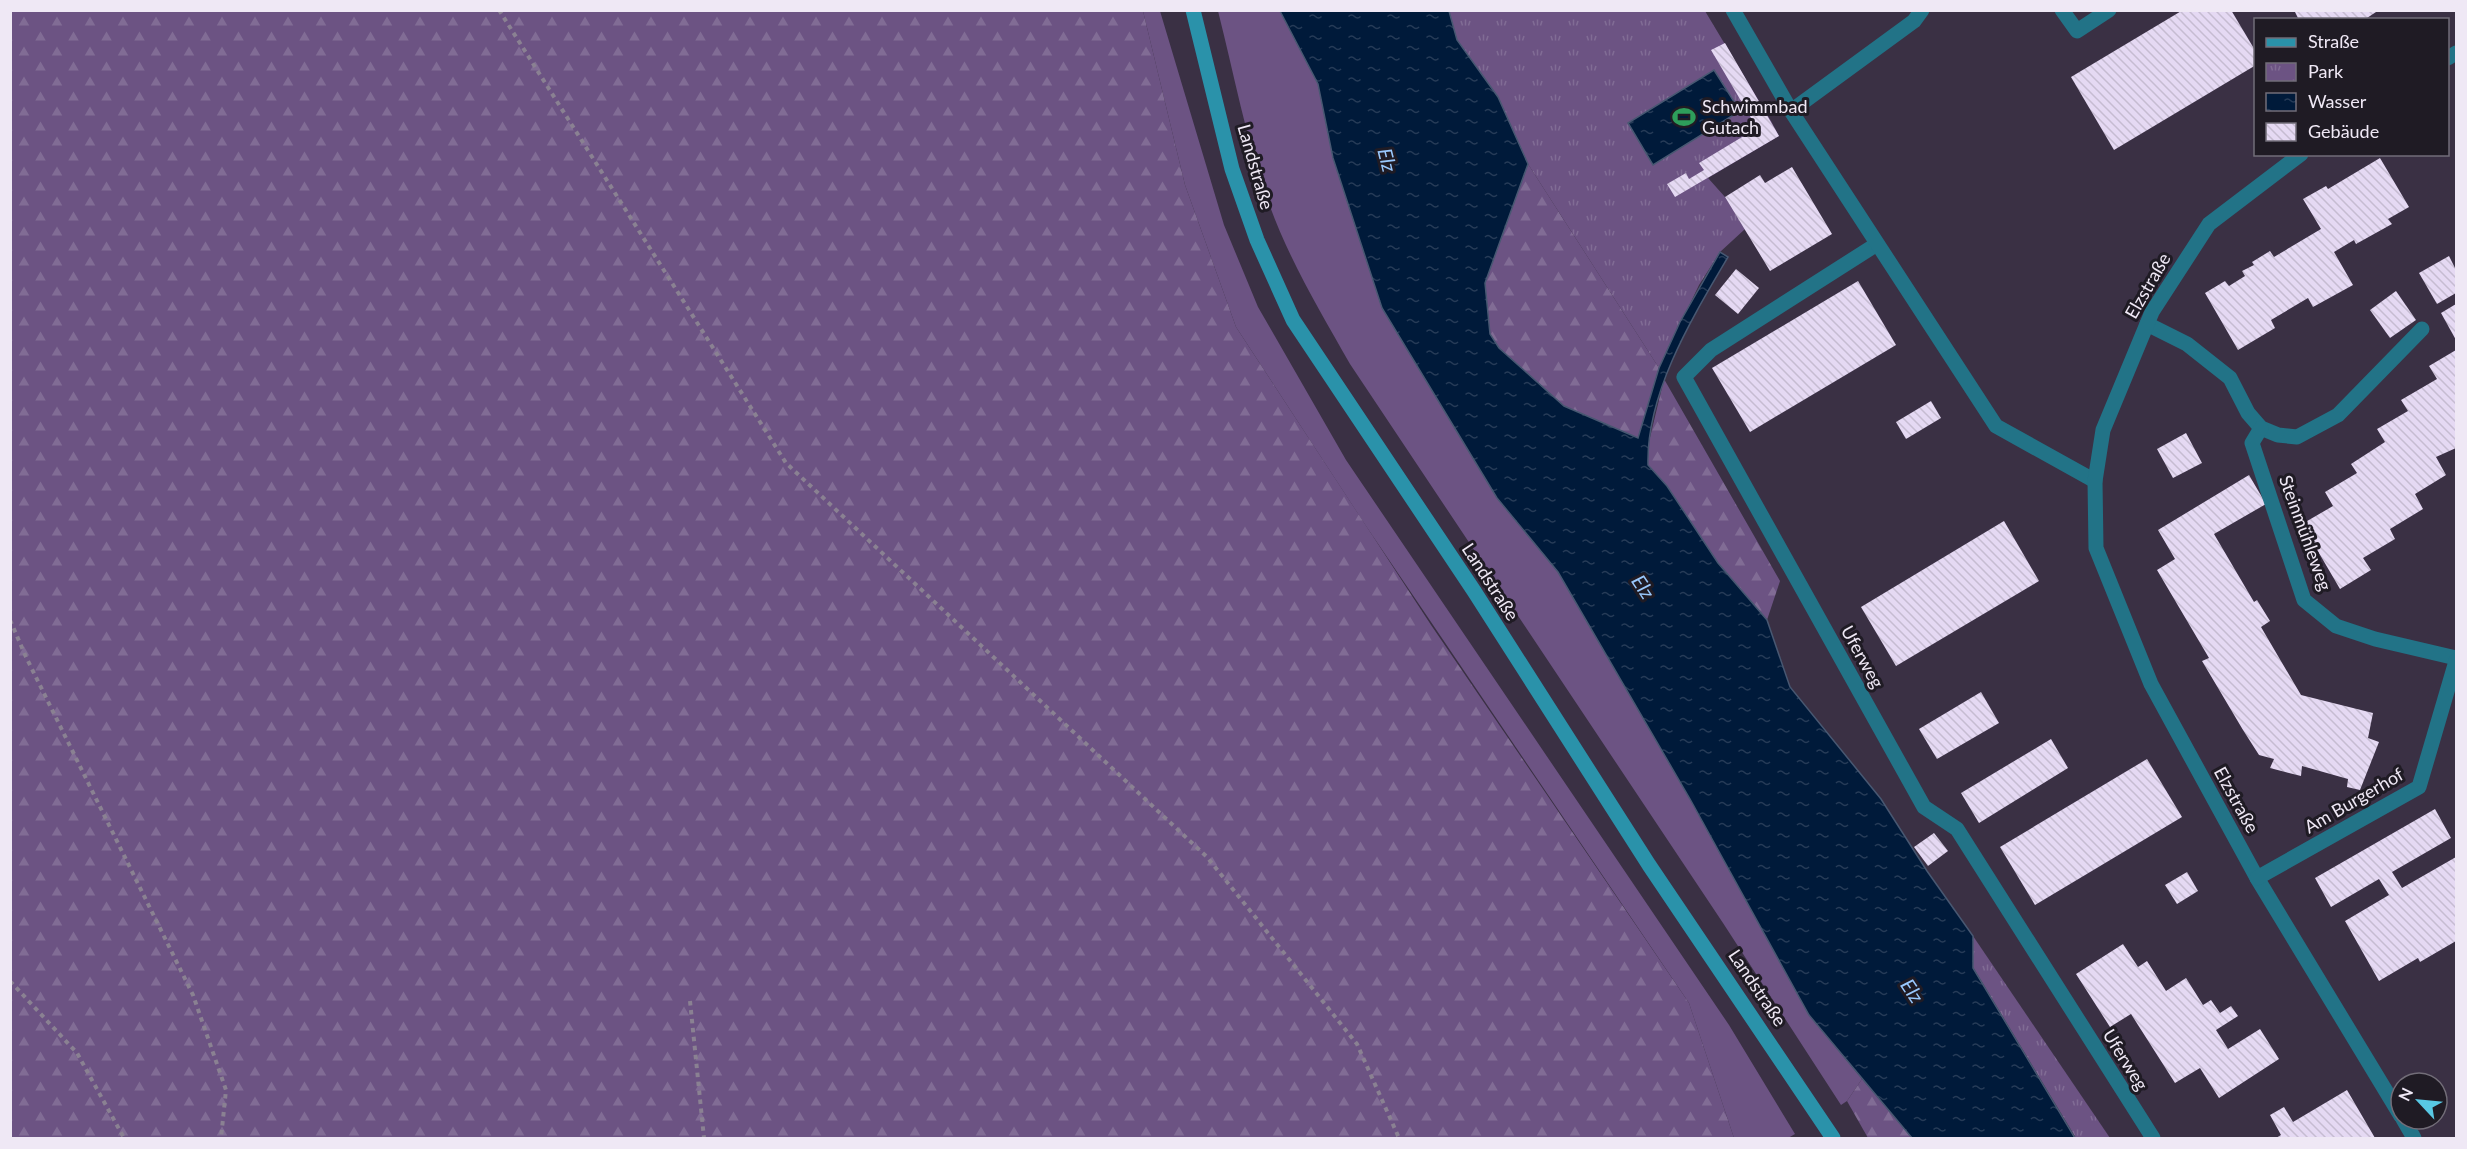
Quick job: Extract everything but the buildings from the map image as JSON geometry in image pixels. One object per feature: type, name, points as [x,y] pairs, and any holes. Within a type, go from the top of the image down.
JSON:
[{"type":"street","name":"Landstraße","points":[[1193,10],[1232,169],[1257,240],[1293,320],[1474,591],[1649,865],[1833,1138]]},
{"type":"street","points":[[1733,10],[1791,111],[1996,426],[2095,481]]},
{"type":"street","points":[[1791,111],[1914,21],[1922,10]]},
{"type":"street","points":[[2062,10],[2077,31],[2109,10]]},
{"type":"street","name":"Elzstraße","points":[[2298,156],[2209,224],[2152,312],[2103,430],[2095,481],[2096,548],[2151,684],[2257,878],[2389,1096]]},
{"type":"street","name":"Uferweg","points":[[1877,243],[1711,350],[1684,377],[1924,807],[1957,829],[2153,1138]]},
{"type":"street","points":[[2147,324],[2187,344],[2230,378],[2248,412],[2261,428],[2278,435],[2297,437],[2338,415],[2422,328]]},
{"type":"street","name":"Steinmühleweg","points":[[2261,428],[2252,443],[2304,600],[2336,626],[2375,639],[2457,659]]},
{"type":"street","name":"Am Burgerhof","points":[[2257,878],[2419,787],[2457,659]]},
{"type":"path","points":[[499,10],[786,463],[1207,857],[1357,1044],[1400,1138]]},
{"type":"path","points":[[10,620],[26,657],[193,995],[226,1090],[221,1138]]},
{"type":"path","points":[[10,981],[77,1053],[124,1138]]},
{"type":"path","points":[[690,1001],[704,1138]]},
{"type":"green space","points":[[10,11],[1143,11],[1185,185],[1236,327],[1431,625],[1689,1003],[1734,1138],[11,1138]]},
{"type":"green space","points":[[1143,11],[1160,11],[1224,225],[1258,307],[1346,460],[1729,1025],[1795,1134],[1788,1138],[1734,1138],[1689,1003],[1366,526],[1236,327],[1185,185]]},
{"type":"green space","points":[[1218,11],[1280,11],[1318,84],[1333,158],[1382,308],[1497,498],[1558,572],[1690,799],[1809,1015],[1862,1079],[1847,1101],[1841,1105],[1723,923],[1350,364],[1295,264],[1268,201],[1247,130]]},
{"type":"green space","points":[[1449,11],[1705,11],[1771,121],[1779,136],[1708,178],[1725,197],[1745,229],[1720,252],[1699,285],[1659,368],[1528,164],[1498,97],[1457,40]]},
{"type":"green space","points":[[1528,164],[1659,368],[1638,438],[1564,406],[1499,348],[1490,334],[1484,283]]},
{"type":"green space","points":[[1664,379],[1780,581],[1767,620],[1718,563],[1667,486],[1648,465],[1648,446]]},
{"type":"green space","points":[[1973,936],[2110,1138],[2076,1138],[1973,967]]},
{"type":"green space","points":[[1862,1079],[1912,1138],[1868,1138],[1847,1101]]},
{"type":"water","name":"Elz","points":[[1280,11],[1449,11],[1457,40],[1498,97],[1528,164],[1485,283],[1490,334],[1499,348],[1564,406],[1638,438],[1659,368],[1680,322],[1720,252],[1728,257],[1686,331],[1663,384],[1649,438],[1648,465],[1667,486],[1718,563],[1767,620],[1790,687],[1881,799],[1927,871],[1973,936],[1973,968],[2075,1138],[1912,1138],[1809,1015],[1690,799],[1558,572],[1497,498],[1382,308],[1333,158],[1318,84]]},
{"type":"water","name":"Schwimmbad Gutach","points":[[1714,70],[1740,111],[1653,165],[1628,123]]},
{"type":"place","name":"Schwimmbad Gutach","points":[[1684,117]]}]
